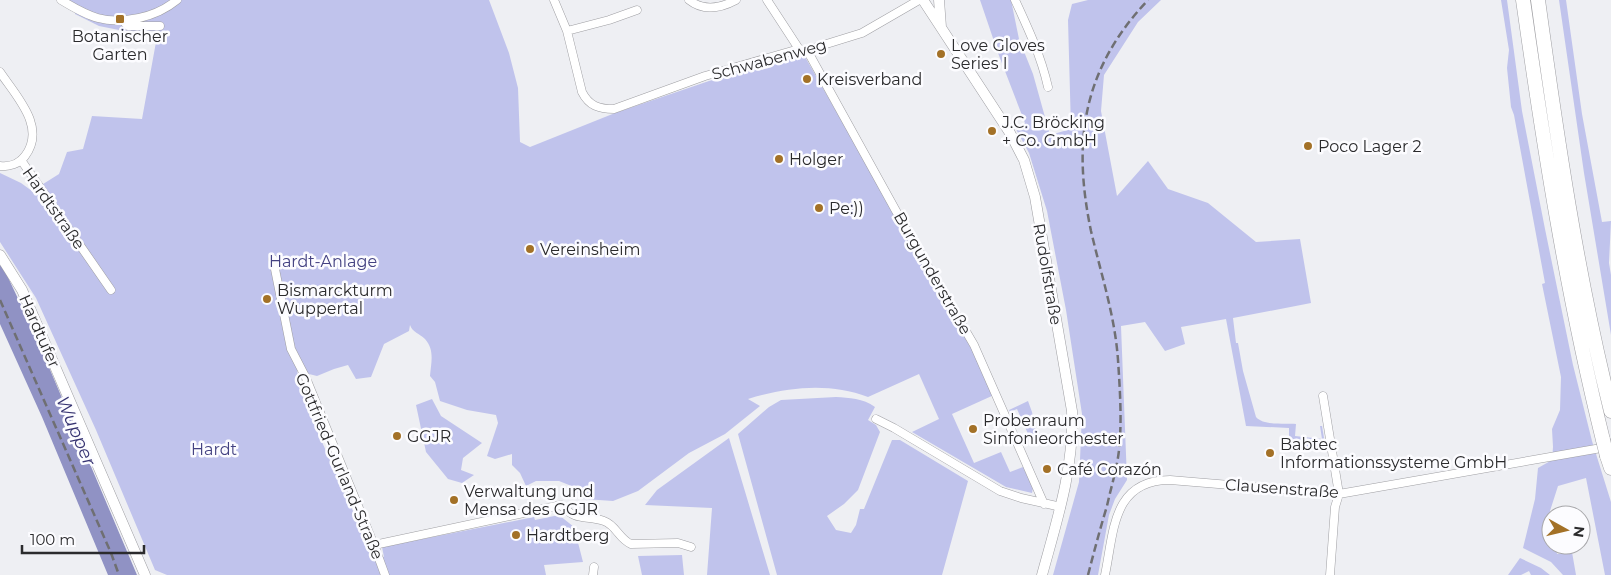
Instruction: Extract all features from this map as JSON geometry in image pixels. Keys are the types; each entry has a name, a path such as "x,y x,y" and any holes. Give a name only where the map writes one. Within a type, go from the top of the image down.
{"highway":[{"path":"1524,0 1542,128 1568,282 1608,453"},
{"path":"1538,0 1572,223 1611,411"}],"street":[{"path":"61,0 79,11 101,19 122,21 147,16 163,10 178,0"},
{"path":"554,0 567,31 609,20 637,10"},
{"path":"690,0 700,6 721,7 736,0"},
{"name":"Burgunderstraße","path":"767,0 803,50 978,352 1044,504"},
{"name":"Schwabenweg","path":"567,31 582,92 586,101 594,106 614,109 705,76 862,33 919,0"},
{"name":"Rudolfstraße","path":"923,0 1010,133 1024,160 1035,197 1072,411 1071,457 1068,478 1042,575"},
{"path":"939,0 942,30"},
{"path":"1015,0 1032,36 1048,87"},
{"path":"122,21 128,26 160,26"},
{"name":"Hardtstraße","path":"0,72 31,119 33,135 29,149 21,160 111,290"},
{"path":"0,166 13,165 21,160"},
{"name":"Hardtufer","path":"0,255 22,290 145,575"},
{"name":"Gottfried-Gurland-Straße","path":"273,258 294,357 306,378 385,575"},
{"path":"1322,396 1338,494 1335,508 1330,575"},
{"path":"876,419 1000,491 1060,507"},
{"name":"Clausenstraße","path":"1105,575 1117,512 1126,497 1149,482 1170,480 1338,494 1608,453"},
{"path":"374,544 508,515 561,506 568,514 577,518 605,521 610,524 624,541 631,544 678,543 691,547"}],"green space":[{"path":"69,0 489,0 509,53 518,88 520,142 530,147 615,113 709,81 804,55 972,349 994,395 952,414 974,463 1001,452 1010,472 1023,467 1033,488 1032,493 1006,487 912,432 939,419 919,374 868,397 838,389 808,388 793,389 748,399 760,406 725,434 689,453 638,491 613,501 584,499 569,485 559,481 536,481 526,486 520,473 512,465 512,454 495,459 487,456 498,423 496,415 467,410 440,401 435,382 430,376 432,357 430,348 425,339 414,331 410,325 409,331 384,344 371,377 356,379 348,365 317,376 297,371 310,415 373,551 384,557 382,547 534,517 535,520 559,515 574,527 583,562 544,565 546,575 167,575 155,570 96,430 36,298 0,242 0,173 21,183 32,191 59,174 67,152 83,149 92,116 142,119 158,31 124,31 99,26 75,14 76,4"},
{"path":"980,0 1011,0 1019,39 1033,74 1050,135 1071,129 1068,20 1072,4 1088,0 1161,0 1138,22 1104,75 1101,111 1117,196 1148,161 1168,189 1208,203 1256,242 1300,239 1311,303 1233,318 1236,343 1238,343 1243,371 1256,417 1269,423 1296,424 1295,436 1322,439 1320,426 1322,426 1326,450 1289,447 1289,428 1246,426 1226,319 1181,327 1185,344 1165,351 1145,322 1121,326 1127,480 1115,499 1109,515 1098,575 1053,575 1079,482 1082,414 1066,310 1047,211 1029,153 1016,129 1025,123"},
{"path":"1501,0 1507,0 1522,111 1573,365 1592,441 1611,502 1611,575 1605,575 1586,478 1558,486 1552,505 1541,505 1541,555 1573,555 1576,575 1563,575 1551,562 1523,548 1535,499 1538,468 1552,460 1552,429 1560,410 1561,377 1542,284 1545,283 1511,107 1507,68 1509,50"},
{"path":"1559,0 1566,0 1582,114 1602,222 1611,221 1609,263 1611,275 1611,335 1584,173"},
{"path":"836,397 861,400 875,407 868,420 876,425 880,432 858,490 844,504 827,516 836,530 851,533 856,525 860,509 864,509 892,440 900,440 968,481 942,575 777,575 738,434 769,407 781,400"},
{"path":"432,399 441,416 482,443 463,458 461,470 474,475 462,483 448,479 426,452 416,405"},
{"path":"1028,401 1037,436 1029,436 1017,409 1010,412 1009,410"},
{"path":"729,438 770,575 707,575 712,508 645,505 657,490"},
{"path":"682,555 684,575 642,575 638,556"},
{"path":"1520,558 1541,568 1550,575 1531,575 1529,571 1521,575 1508,575"}],"shaded area":[{"path":"0,265 5,271 37,339 137,575 108,575 42,417 0,324"}],"railway":[{"path":"1088,575 1117,464 1121,417 1114,327 1085,198 1084,136 1088,107 1096,79 1109,52 1126,26 1148,0"},
{"path":"0,300 119,575"}],"place":[{"name":"Botanischer Garten","path":"120,19"},
{"name":"Love Gloves Series I","path":"941,54"},
{"name":"Kreisverband","path":"807,79"},
{"name":"J.C. Bröcking + Co. GmbH","path":"992,131"},
{"name":"Poco Lager 2","path":"1308,146"},
{"name":"Holger","path":"779,159"},
{"name":"Pe:))","path":"819,208"},
{"name":"Vereinsheim","path":"530,249"},
{"name":"Bismarckturm Wuppertal","path":"267,299"},
{"name":"Probenraum Sinfonieorchester","path":"973,429"},
{"name":"GGJR","path":"397,436"},
{"name":"Babtec Informationssysteme GmbH","path":"1270,453"},
{"name":"Café Corazón","path":"1047,469"},
{"name":"Verwaltung und Mensa des GGJR","path":"454,500"},
{"name":"Hardtberg","path":"516,535"}],"park label":[{"name":"Hardt-Anlage","path":"323,261"},
{"name":"Hardt","path":"214,449"}],"water label":[{"name":"Wupper","path":"76,431"}]}
